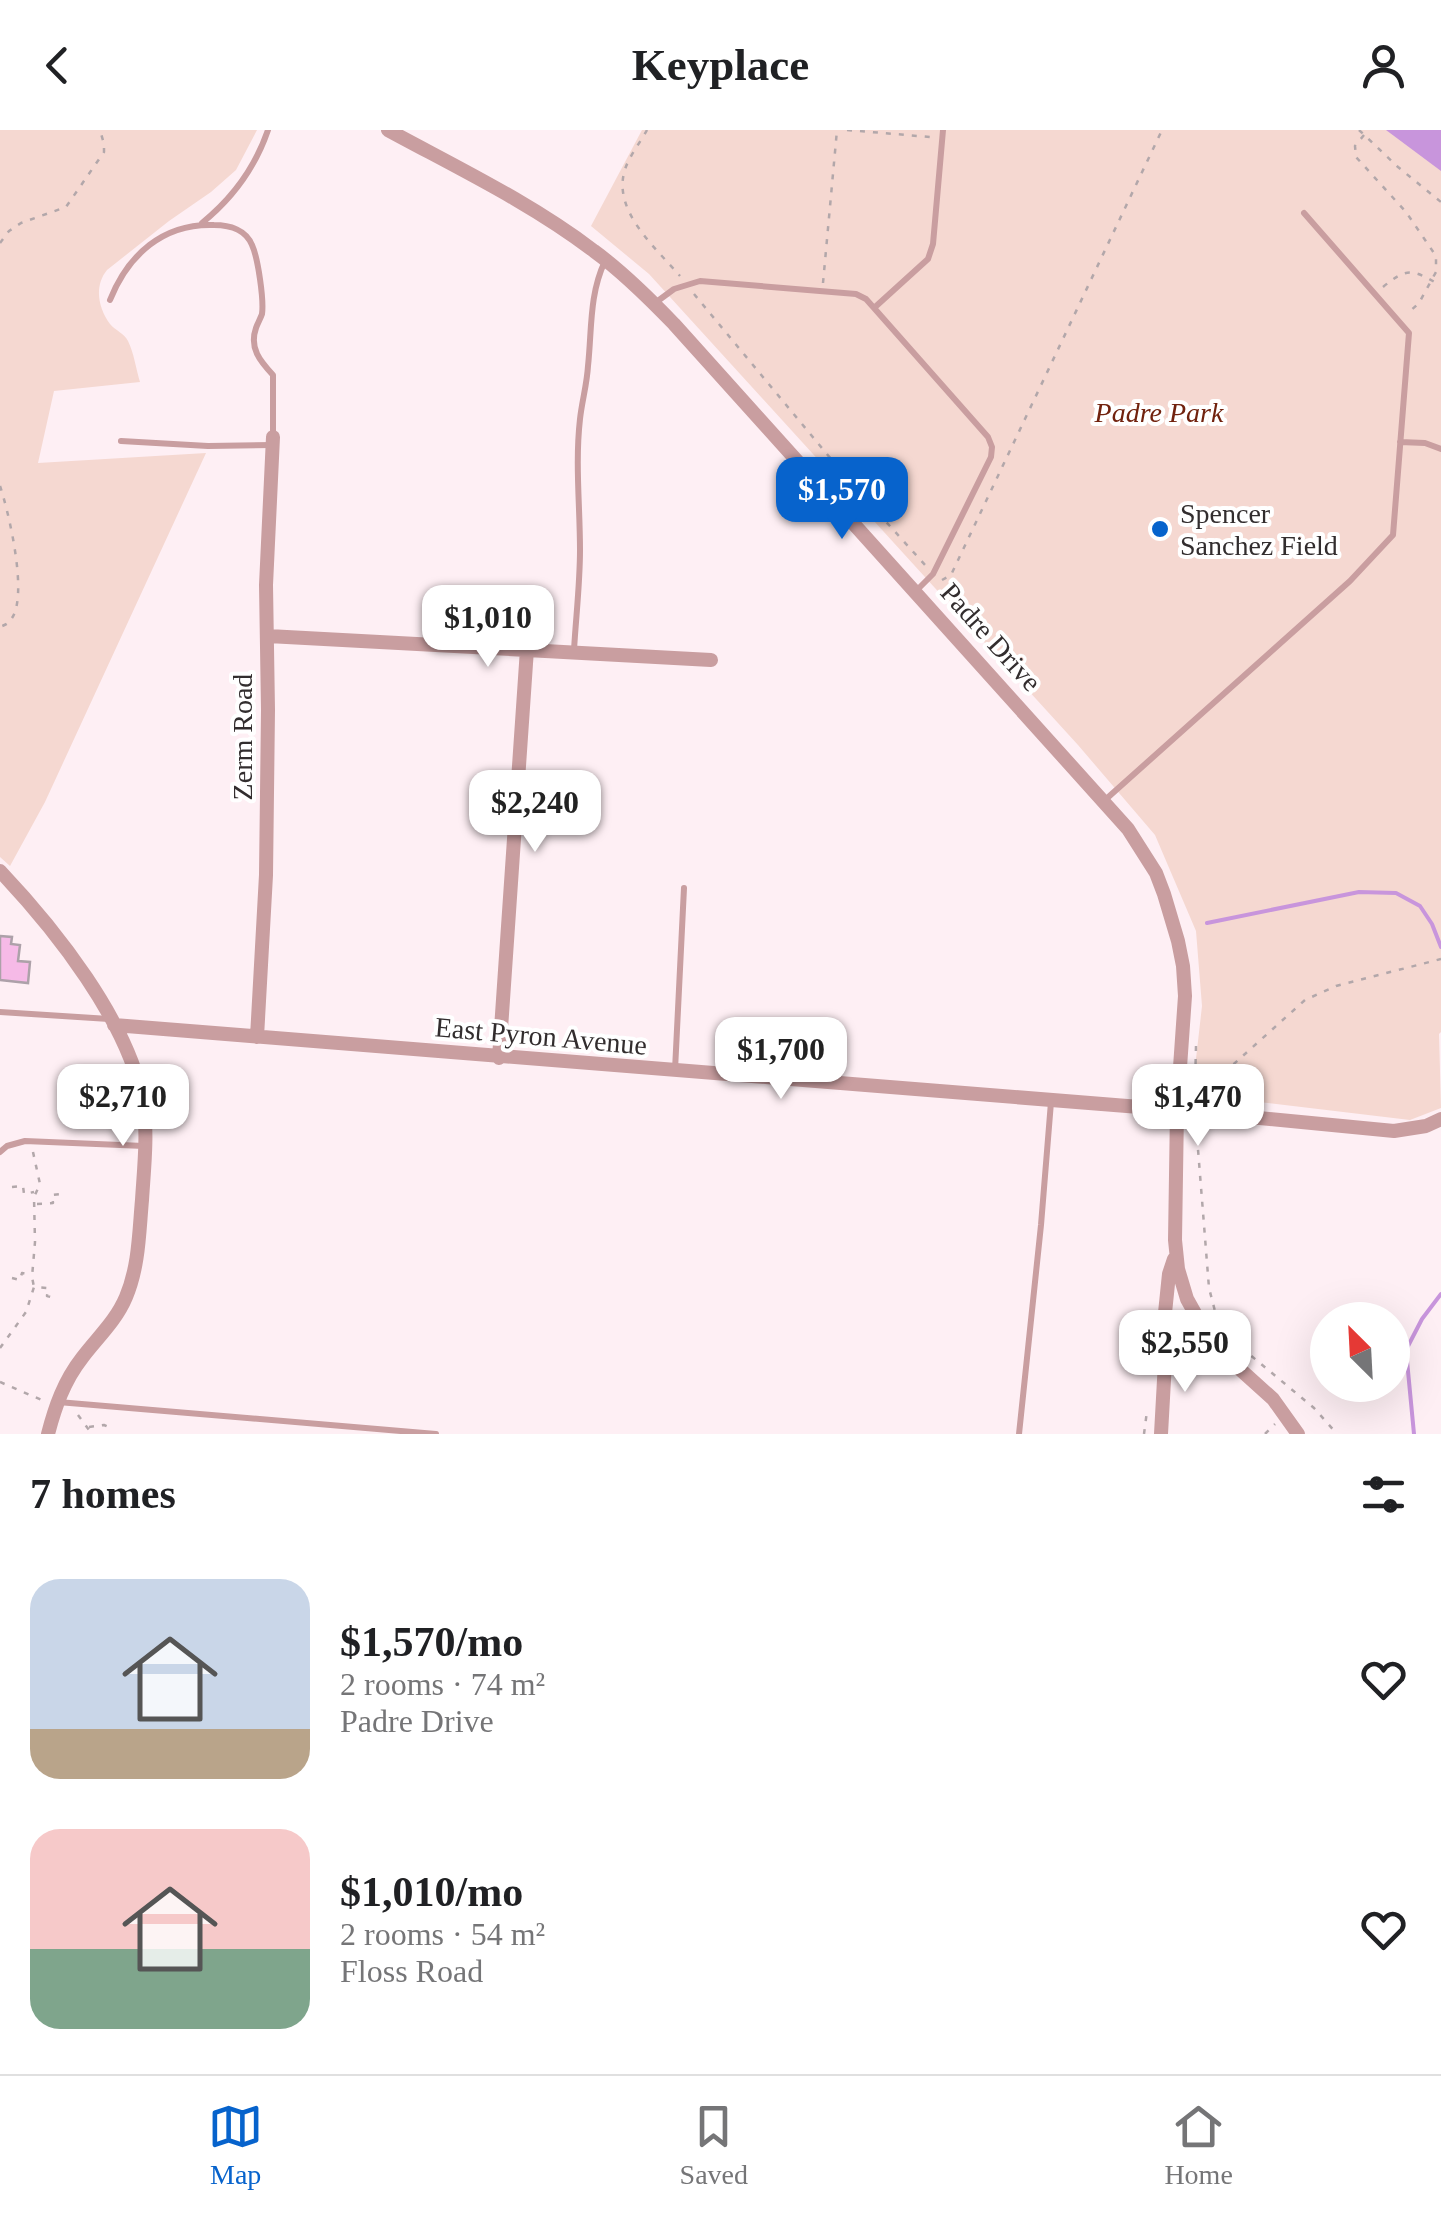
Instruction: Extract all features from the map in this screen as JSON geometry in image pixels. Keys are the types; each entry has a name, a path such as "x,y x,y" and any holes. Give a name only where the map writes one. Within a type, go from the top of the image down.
{"street":[{"name":"Padre Drive","path":"388,130 540,214 605,260 654,304 1128,829 1156,873 1178,941 1186,996 1177,1110 1176,1254 1187,1298 1212,1344 1273,1399 1298,1434"},
{"name":"Zerm Road","path":"258,1037 266,857 266,585 273,441"},
{"path":"268,636 711,660"},
{"path":"499,1058 528,649"},
{"path":"0,872 39,912 89,983 112,1022 142,1099 145,1146 138,1250 129,1288 113,1320 51,1401 48,1434"},
{"name":"East Pyron Avenue","path":"112,1022 499,1058 1177,1110 1394,1131 1440,1120"},
{"name":"Padre Drive","path":"1159,1430 1165,1362 1162,1342 1169,1274 1176,1254"},
{"path":"1165,1362 1174,1347 1201,1326"}],"lane":[{"path":"200,224 246,178 268,130"},
{"path":"874,308 928,259 943,134"},
{"path":"1104,800 1350,580 1394,534 1409,333 1304,213"},
{"path":"110,300 120,276 146,248 168,232 200,224 224,225 244,233 258,265 262,315 254,331 254,349 272,375 273,441 208,446 121,441"},
{"path":"574,652 580,582 580,420 592,301 605,260"},
{"path":"654,304 674,289 700,281 856,294 874,308 992,447 991,457 933,574 916,591"},
{"path":"1400,442 1441,450"},
{"path":"675,1072 684,888"},
{"path":"0,1012 112,1022"},
{"path":"1019,1434 1051,1101"},
{"path":"2,1150 32,1141 145,1146"},
{"path":"51,1401 436,1434"}],"path":[{"path":"0,244 9,231 21,224 66,207 104,152 100,130"},
{"path":"647,130 624,172 625,201 641,232 851,483 939,580 952,575 1162,130"},
{"path":"822,292 837,130"},
{"path":"847,130 943,134"},
{"path":"1359,130 1441,202"},
{"path":"1364,135 1355,146 1356,156 1394,197 1433,250 1438,263 1415,308 1398,320"},
{"path":"1374,294 1402,272 1415,272 1440,284"},
{"path":"0,486 14,544 18,588 15,611 10,621 0,627"},
{"path":"1198,1090 1206,1089 1311,997 1336,986 1441,960"},
{"path":"1196,1045 1198,1090"},
{"path":"1193,1101 1198,1090"},
{"path":"1196,1122 1209,1288 1216,1315 1244,1350 1314,1408 1337,1434"},
{"path":"0,1348 20,1323 34,1287 35,1192 40,1184 32,1141"},
{"path":"12,1187 23,1186 24,1194 35,1192"},
{"path":"36,1204 53,1202 52,1195 62,1194"},
{"path":"12,1278 20,1280 22,1272 32,1275"},
{"path":"34,1287 48,1288 47,1296 56,1298"},
{"path":"0,1382 51,1401"},
{"path":"78,1404 78,1417 92,1434"},
{"path":"1265,1434 1278,1421"},
{"path":"87,1427 104,1425 113,1429"}],"green space":[{"path":"0,130 257,130 236,170 103,276 99,297 103,311 128,341 140,382 54,391 38,463 206,453 45,802 10,866 0,857"},
{"name":"Padre Park","path":"642,130 1441,130 1441,1108 1410,1120 1192,1094 1202,1006 1196,931 1155,835 1078,745 649,274 591,226"}],"shaded area":[{"path":"1386,130 1441,130 1441,171"}],"building":[{"path":"0,936 12,937 11,944 20,945 18,961 30,962 28,983 0,980"}],"waterway":[{"path":"1207,923 1359,892 1396,893 1420,906 1441,947"},
{"path":"1414,1434 1406,1350 1441,1294"}],"place":[{"name":"Spencer Sanchez Field","path":"1160,529"}]}
